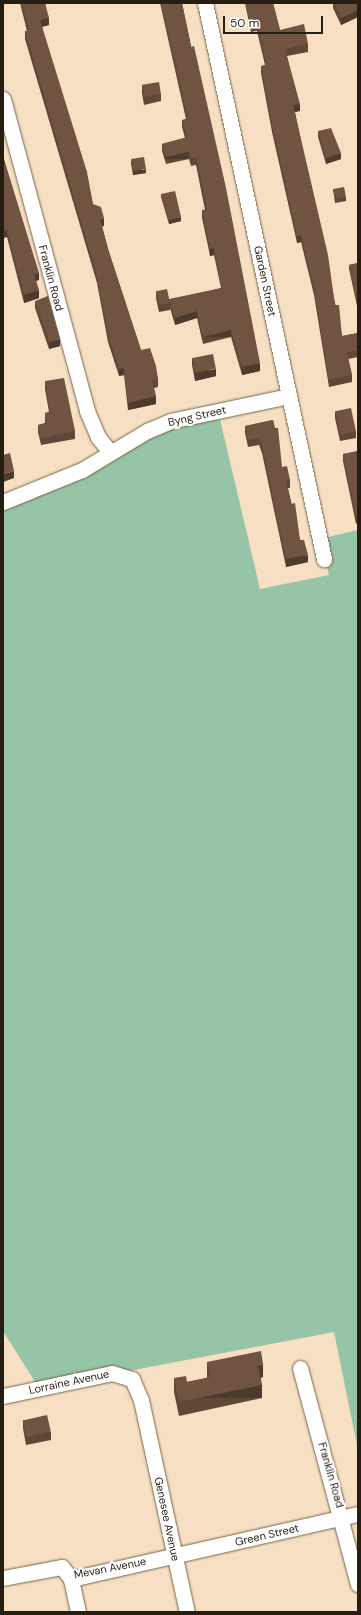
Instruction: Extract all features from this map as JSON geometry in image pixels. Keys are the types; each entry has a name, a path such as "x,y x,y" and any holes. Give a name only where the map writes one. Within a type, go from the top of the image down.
{"street":[{"name":"Garden Street","path":"205,3 324,559"},
{"name":"Franklin Road","path":"3,99 87,411 98,437 110,452"},
{"name":"Byng Street","path":"3,502 82,470 110,452 170,421 289,396"},
{"name":"Franklin Road","path":"300,1368 342,1517 358,1584"},
{"name":"Lorraine Avenue","path":"3,1396 117,1373 132,1379 138,1387 147,1425"},
{"name":"Genesee Avenue","path":"147,1425 187,1612"},
{"name":"Green Street","path":"175,1555 358,1514"},
{"name":"Mevan Avenue","path":"3,1578 55,1566 68,1571 71,1579 175,1555"},
{"path":"71,1579 78,1612"}],"green space":[{"path":"218,411 260,589 329,575 320,539 358,530 358,1450 334,1332 39,1388 3,1331 3,502 147,431"}],"building":[{"path":"22,3 45,3 49,18 40,20 87,172 93,204 101,207 104,218 100,219 108,249 141,350 150,348 156,366 158,379 152,380 156,396 128,403 124,368 119,369 108,334 97,276 25,31 29,30"},
{"path":"161,3 182,3 191,47 194,46 226,188 260,363 242,367 231,330 203,337 197,311 175,318 169,299 222,288 214,248 210,249 202,210 207,209 196,157 191,158 189,152 166,157 162,144 187,137 182,120 188,119"},
{"path":"246,3 273,3 280,30 304,24 308,44 285,49 300,104 293,105 328,255 335,305 339,305 342,336 358,333 358,350 347,352 352,375 329,380 314,288 301,235 297,236 272,124 261,66 267,65 257,24 251,25"},
{"path":"334,3 358,3 358,10 341,18"},
{"path":"159,82 161,94 144,97 142,85"},
{"path":"331,128 341,153 326,158 318,131"},
{"path":"3,156 39,273 34,274 39,290 24,295 7,230 3,231"},
{"path":"144,157 146,169 133,171 131,159"},
{"path":"344,187 346,197 335,199 333,189"},
{"path":"175,191 181,217 169,220 161,194"},
{"path":"358,263 358,302 357,302 349,265"},
{"path":"167,289 170,303 159,305 156,291"},
{"path":"48,296 60,339 49,342 35,301"},
{"path":"213,354 216,369 195,373 192,358"},
{"path":"64,378 75,431 41,438 38,425 47,423 45,413 50,412 45,381"},
{"path":"351,408 356,431 340,435 335,411"},
{"path":"273,420 275,428 278,428 282,467 287,466 290,480 286,481 291,504 295,503 300,540 304,540 308,555 286,559 262,445 259,438 248,440 245,426"},
{"path":"358,451 358,516 356,516 343,454"},
{"path":"10,453 14,471 3,474 3,455"},
{"path":"261,1351 263,1364 258,1365 262,1385 179,1402 174,1378 186,1376 187,1382 210,1377 207,1362"},
{"path":"47,1415 51,1432 26,1437 23,1421"}]}
